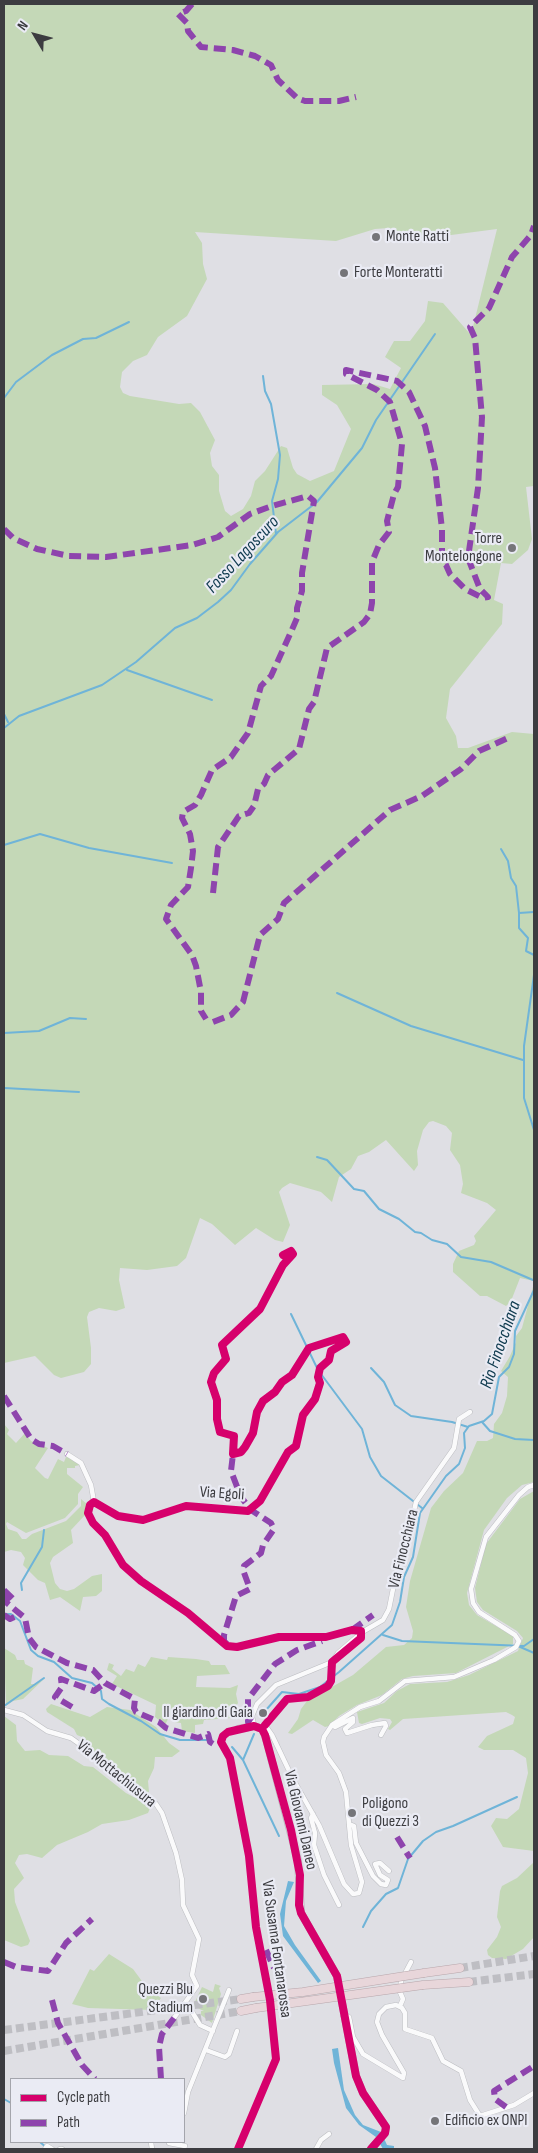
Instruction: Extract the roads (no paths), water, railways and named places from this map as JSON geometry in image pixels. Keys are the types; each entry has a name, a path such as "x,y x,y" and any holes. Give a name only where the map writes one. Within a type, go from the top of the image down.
{"highway":[{"path":"241,1999 303,1992 460,1968"},
{"path":"241,2011 423,1985 469,1982"}],"street":[{"name":"Via Egoli","path":"94,1502 118,1516 143,1520 186,1506 241,1512 250,1510 260,1501 288,1452 296,1446 303,1415 315,1399 320,1383 318,1377 320,1368 329,1360 331,1351 342,1345 346,1340 342,1337 309,1348 292,1375 282,1382 264,1401 257,1412 253,1433 245,1447 241,1452 233,1454 234,1436 220,1432 217,1419 217,1400 211,1382 214,1373 226,1359 222,1345 260,1309 283,1265 293,1254 291,1251 283,1255"},
{"name":"Via Finocchiara","path":"254,1726 252,1716 257,1704 276,1685 332,1663 338,1652 362,1632 383,1620 389,1609 398,1564 406,1546 416,1502 454,1448 459,1419 470,1412"},
{"path":"66,1454 81,1463 91,1485 94,1502 90,1505 88,1512 93,1523 105,1535 123,1565 141,1581 188,1613 222,1644 237,1648 279,1637 326,1637 352,1630 360,1631 362,1636 332,1663 331,1681 325,1689 308,1697 287,1698 264,1727"},
{"path":"264,1727 312,1814 344,1884 353,1894 361,1892 362,1882 351,1845 346,1792 339,1773 324,1749 324,1737 332,1725 360,1707 379,1701 405,1681 454,1677 494,1660 516,1647 519,1642 515,1635 479,1612 473,1603 471,1589 486,1537 519,1495 528,1487 534,1486"},
{"name":"Via Mottachiusura","path":"4,1710 23,1715 47,1731 72,1738 156,1804 162,1813 176,1853 182,1880 183,1905 199,1939 192,1975 197,1986 174,2018"},
{"path":"332,1725 336,1727 353,1718 354,1720 345,1729 347,1733 385,1723 386,1726 381,1735"},
{"path":"238,1729 254,1726 264,1727"},
{"name":"Via Giovanni Daneo","path":"264,1727 298,1861 300,1875 299,1906 304,1922 337,1976 356,2076 363,2093 386,2127 385,2133 372,2148"},
{"name":"Via Susanna Fontanarossa","path":"238,1729 224,1734 221,1743 230,1758 249,1856 255,1920 270,2000 276,2059 238,2149"},
{"path":"312,1814 311,1818 316,1833 314,1844 324,1875 339,1905"},
{"path":"349,1824 354,1826 356,1842 376,1880 384,1885 389,1882 375,1868 376,1863 380,1862 389,1871"},
{"path":"400,2006 403,1999 400,1992 401,1981 411,1962"},
{"path":"185,2108 188,2092 229,1990"},
{"path":"186,2002 200,2025 213,2031"},
{"path":"343,2015 349,2016 354,2037 363,2054 403,2078 404,2073 382,2035 377,2022 379,2014 386,2007 400,2006"},
{"path":"400,2006 405,2013 404,2030 432,2038 442,2061 463,2074 470,2100 478,2115 484,2117 521,2102 534,2093"},
{"path":"206,2050 225,2057 229,2054 238,2030"},
{"path":"316,2149 321,2140 329,2134"},
{"path":"173,2143 185,2146"}],"water":[{"path":"288,1881 294,1882 286,1901 284,1926 321,1981 318,1983 283,1936 280,1914"},
{"path":"338,2048 344,2090 355,2115 363,2125 381,2132 387,2145 394,2146 394,2149 383,2149 376,2137 359,2125 346,2108 332,2049"}],"waterway":[{"path":"4,398 16,382 52,355 83,339 96,338 129,322"},
{"name":"Fosso Lagoscuro","path":"4,728 19,716 102,685 136,662 175,628 197,618 218,602 231,590 250,564 278,532 317,502 362,448 376,420 435,334"},
{"path":"263,376 265,391 271,404 280,455 278,479 272,501 276,534"},
{"path":"127,670 212,700"},
{"path":"4,714 8,722"},
{"path":"4,845 40,834 89,848 172,863"},
{"path":"501,849 508,861 511,878 516,886 519,928 528,938 526,951 534,955 534,975 524,1046 524,1098 534,1130"},
{"path":"519,913 534,912"},
{"path":"337,993 411,1026 523,1060"},
{"path":"4,1033 39,1031 70,1018 86,1019"},
{"path":"4,1088 79,1092"},
{"path":"317,1157 327,1160 354,1189 364,1191 379,1209 399,1219 415,1232 421,1233 432,1240 447,1244 461,1257 491,1262 533,1280"},
{"name":"Rio Finocchiara","path":"266,1710 282,1692 299,1694 320,1687 392,1625 400,1602 404,1577 413,1557 420,1513 446,1476 459,1464 465,1448 464,1433 469,1426 484,1421 492,1414 499,1377 509,1367 514,1354 515,1331 534,1290 534,1271"},
{"path":"291,1314 318,1370"},
{"path":"371,1368 384,1382 395,1405 411,1416 452,1422 468,1427"},
{"path":"321,1374 362,1429 370,1457 381,1476 422,1508"},
{"path":"482,1422 490,1431 515,1439 534,1440"},
{"path":"22,1590 21,1583 42,1547 44,1530"},
{"path":"4,1614 11,1614 20,1621 31,1650 38,1656 54,1662 72,1678 92,1683 101,1691 102,1699 109,1704 141,1721 160,1734 180,1740 208,1740"},
{"path":"383,1635 402,1641 524,1646 534,1639"},
{"path":"518,1646 534,1653"},
{"path":"4,1706 44,1678"},
{"name":"Rio Finocchiara","path":"243,1760 254,1734"},
{"path":"232,1747 243,1760 279,1836"},
{"path":"363,1927 371,1911 386,1894 398,1888 408,1859 423,1841 436,1832 517,1797"},
{"path":"4,2099 10,2102"},
{"path":"41,2143 48,2149"}],"tunnel":[{"path":"460,1968 534,1956"},
{"path":"469,1982 534,1974"},
{"path":"4,2030 241,1999"},
{"path":"4,2051 241,2011"}],"place":[{"name":"Monte Ratti","path":"376,237"},
{"name":"Forte Monteratti","path":"344,273"},
{"name":"Torre Montelongone","path":"512,548"},
{"name":"Il giardino di Gaia","path":"263,1713"},
{"name":"Poligono di Quezzi 3","path":"352,1813"},
{"name":"Quezzi Blu Stadium","path":"203,1999"},
{"name":"Edificio ex ONPI","path":"435,2121"}]}
